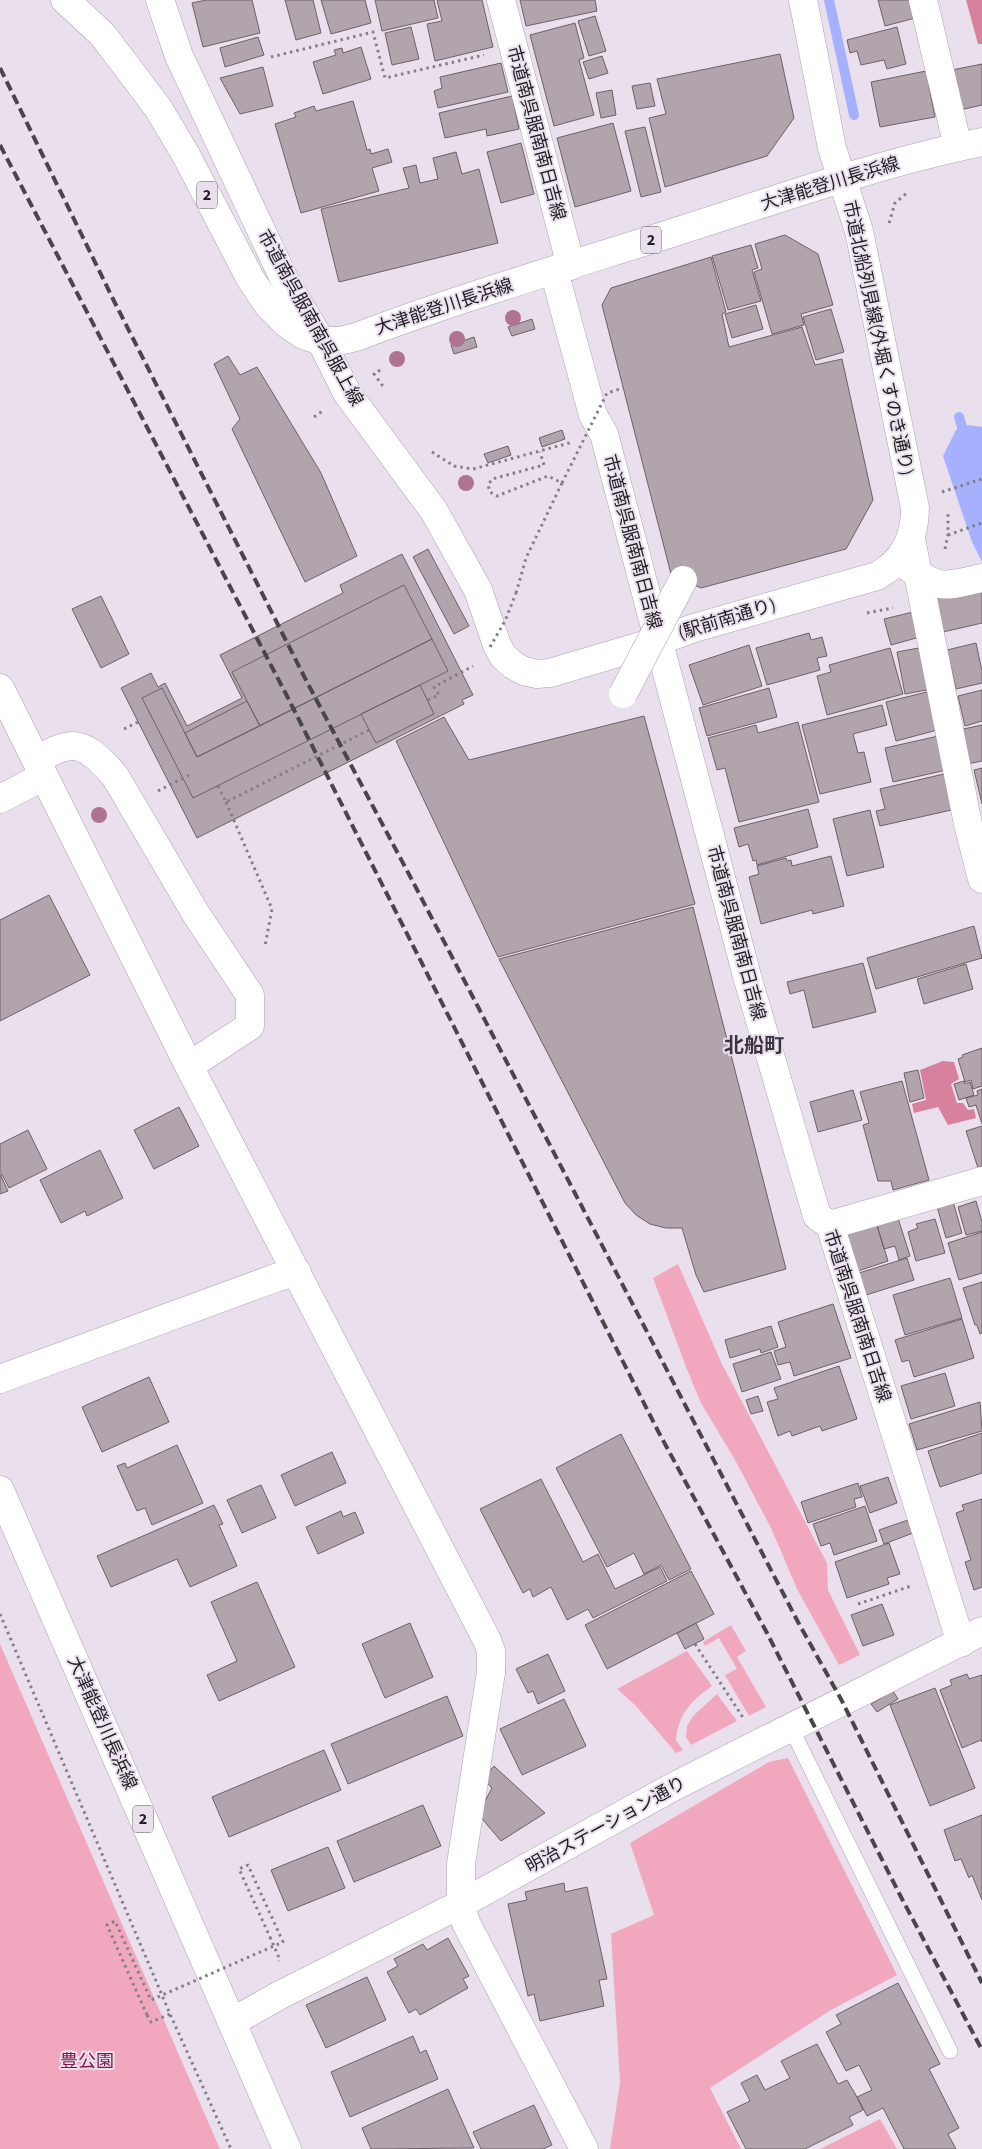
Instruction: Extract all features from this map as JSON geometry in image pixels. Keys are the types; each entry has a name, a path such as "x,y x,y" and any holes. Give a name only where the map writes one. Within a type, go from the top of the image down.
{"street":[{"name":"2","path":"65,0 102,34 158,108 186,155 250,278 268,305 287,324 321,342"},
{"name":"市道南呉服南南呉服上線","path":"160,0 180,56 286,283 321,342 347,393 434,510 478,590 497,645 503,656 513,665 524,670 537,674 550,673"},
{"name":"市道南呉服南南日吉線","path":"502,0 563,268 594,415 604,434 747,976 817,1216 830,1225 940,1576 971,1637"},
{"name":"市道北船列見線(外堀くすのき通り)","path":"803,0 832,148 859,231 914,501 915,524 909,558 982,879"},
{"path":"923,0 970,145"},
{"name":"大津能登川長浜線","path":"321,342 340,341 356,337 563,268 842,179 970,145"},
{"path":"909,558 928,582 943,585 982,578"},
{"name":"(駅前南通り)","path":"550,673 658,641 694,628 877,576 909,558"},
{"path":"623,694 683,580"},
{"path":"0,688 189,1066 487,1640 490,1651 490,1672 461,1864 461,1904 466,1923 584,2149"},
{"path":"0,799 66,746 75,746 88,751 100,759 115,776 196,914 250,995 250,1026 189,1066"},
{"path":"830,1225 982,1181"},
{"path":"0,1379 278,1277 297,1272"},
{"name":"大津能登川長浜線","path":"0,1490 287,2149"},
{"name":"明治ステーション通り","path":"232,2022 280,1995 461,1904 672,1788 971,1637"}],"lane":[{"path":"791,1728 950,2051"}],"path":[{"path":"272,57 373,32 385,78 514,48"},
{"path":"490,647 508,614 526,558 607,393 623,388"},
{"path":"612,390 614,400"},
{"path":"432,452 454,466 473,469 604,434"},
{"path":"540,452 544,464 496,478 489,482 488,489 493,495 501,494 548,476 562,483"},
{"path":"942,492 982,479"},
{"path":"948,535 982,523"},
{"path":"428,700 439,695 434,686 462,673"},
{"path":"124,729 138,722"},
{"path":"226,802 369,730"},
{"path":"154,793 189,775"},
{"path":"218,786 272,909 265,946"},
{"path":"858,1604 940,1576"},
{"path":"0,1614 170,2014 231,2149"},
{"path":"695,1644 745,1720"},
{"path":"170,2014 150,2022 107,1924 115,1921 150,2000 283,1942 248,1865 240,1869 270,1937 280,1960 274,1963"}],"green space":[{"path":"678,1264 722,1364 827,1563 828,1590 860,1655 839,1665 797,1589 771,1528 735,1460 701,1403 686,1367 653,1278"},
{"path":"731,1625 746,1651 737,1657 766,1707 749,1716 725,1675 737,1669 719,1638 705,1646 703,1642"},
{"name":"豊公園","path":"0,1644 220,2149 0,2149"},
{"path":"687,1651 712,1686 692,1702 683,1715 676,1740 683,1750 676,1753 636,1706 617,1689"},
{"path":"717,1694 737,1721 691,1745 686,1737 687,1726 693,1716"},
{"path":"788,1758 897,1975 831,2010 710,2088 741,2149 610,2149 620,2082 611,1934 654,1915 630,1843 769,1762"},
{"path":"880,2119 897,2149 820,2149"}],"shaded area":[{"path":"966,0 982,0 982,44 978,44"},
{"path":"943,1061 954,1062 959,1079 951,1084 957,1103 963,1103 968,1110 974,1109 976,1118 948,1125 938,1107 914,1113 912,1104 926,1100 920,1070"}],"water":[{"path":"969,425 982,427 982,562 972,542 943,456 956,430"}],"building":[{"path":"206,0 252,0 260,33 203,47 192,3"},
{"path":"285,0 313,0 321,33 296,40"},
{"path":"321,0 365,0 371,23 331,34"},
{"path":"375,0 434,0 438,18 382,31"},
{"path":"437,0 482,0 493,47 435,61 427,24 442,21"},
{"path":"520,0 595,0 597,11 526,26"},
{"path":"878,0 915,0 919,17 885,26"},
{"path":"595,16 606,51 589,56 578,21"},
{"path":"575,23 584,58 579,60 594,115 554,126 530,35"},
{"path":"411,27 419,59 392,65 385,33"},
{"path":"897,27 906,64 887,69 884,60 861,65 857,51 850,53 847,40"},
{"path":"258,37 264,55 225,67 220,48"},
{"path":"361,47 371,79 323,94 313,62 336,55 334,50 342,48 343,53"},
{"path":"780,54 794,118 767,156 665,187 649,118 666,114 657,79"},
{"path":"602,56 608,73 589,79 583,62"},
{"path":"501,63 508,92 438,108 434,91 442,88 440,77"},
{"path":"982,64 982,105 960,110 952,70"},
{"path":"263,67 273,106 240,114 220,78"},
{"path":"926,71 935,117 880,127 871,82"},
{"path":"650,83 655,106 637,109 632,86"},
{"path":"612,90 616,115 601,118 596,93"},
{"path":"512,96 519,129 487,136 486,129 445,138 439,113"},
{"path":"353,101 367,150 370,149 371,154 388,149 392,162 372,168 379,191 301,213 275,124 296,117 294,113 314,106 316,111"},
{"path":"613,123 631,191 575,207 557,138"},
{"path":"645,127 661,192 641,197 625,131"},
{"path":"521,143 534,194 501,203 487,152"},
{"path":"456,152 462,174 479,169 498,243 339,282 321,209 409,188 403,168 416,165 420,183 438,179 433,158"},
{"path":"785,235 818,254 833,305 801,314 804,325 772,334 754,272 762,269 755,244"},
{"path":"751,245 758,268 752,270 761,301 728,310 712,256"},
{"path":"711,257 726,312 722,314 729,347 802,327 815,365 842,359 873,500 846,549 701,588 671,574 602,305 611,288"},
{"path":"756,305 763,329 732,338 725,314"},
{"path":"831,309 844,352 816,360 803,317"},
{"path":"532,319 535,329 512,336 508,327"},
{"path":"474,337 477,347 454,354 451,345"},
{"path":"228,356 240,375 257,367 321,473 357,556 305,582 232,429 240,419 214,364"},
{"path":"562,430 565,439 542,447 539,438"},
{"path":"508,446 511,455 488,463 484,454"},
{"path":"428,549 469,626 454,634 413,557"},
{"path":"402,554 473,695 462,700 464,704 197,838 121,688 151,673 158,687 165,683 187,726 242,698 220,655 343,593 340,585"},
{"path":"404,585 432,639 260,726 232,672"},
{"path":"982,588 982,623 943,632 935,598"},
{"path":"101,596 129,654 101,668 72,609"},
{"path":"913,612 920,637 891,645 884,619"},
{"path":"809,633 811,640 822,637 827,656 817,658 820,670 767,685 756,648"},
{"path":"432,639 448,671 193,798 142,698 162,688 197,757"},
{"path":"976,643 982,671 982,683 956,689 947,650"},
{"path":"749,645 762,686 703,705 689,665"},
{"path":"924,647 932,689 905,694 897,652"},
{"path":"890,648 903,694 827,715 817,676 831,672 829,665"},
{"path":"420,685 434,714 376,743 361,714"},
{"path":"769,688 777,717 707,736 699,708"},
{"path":"982,690 982,721 965,726 958,696"},
{"path":"931,691 941,729 896,741 886,702"},
{"path":"247,701 260,726 197,757 185,733"},
{"path":"882,705 887,725 853,734 858,753 864,752 871,782 820,794 802,725"},
{"path":"644,716 695,904 498,957 396,741 444,717 469,760"},
{"path":"798,722 819,802 739,822 725,768 717,770 708,738 756,725 758,733"},
{"path":"982,725 982,761 967,764 959,730"},
{"path":"943,735 951,769 893,782 885,748"},
{"path":"982,768 982,804 974,770"},
{"path":"948,773 956,809 880,826 876,811 885,809 880,789"},
{"path":"808,809 818,847 757,865 756,860 753,861 748,844 739,847 734,828"},
{"path":"870,810 884,867 847,876 833,819"},
{"path":"831,856 844,906 813,914 812,910 761,924 749,877 759,874 757,866 786,858 787,861 791,860 792,866"},
{"path":"49,895 90,975 0,1021 0,920"},
{"path":"693,907 786,1269 704,1292 696,1275 682,1228 666,1228 650,1224 636,1215 625,1203 499,959"},
{"path":"974,926 982,958 876,989 867,958"},
{"path":"863,963 876,1012 813,1028 804,990 790,994 787,982"},
{"path":"966,964 973,989 924,1004 917,979"},
{"path":"982,1048 982,1086 973,1089 971,1080 965,1082 958,1059 963,1057 962,1055"},
{"path":"918,1070 924,1098 910,1102 904,1073"},
{"path":"902,1081 929,1180 893,1190 891,1181 878,1181 863,1125 869,1123 860,1092"},
{"path":"964,1081 965,1084 970,1082 974,1095 959,1100 954,1084"},
{"path":"982,1089 982,1124 976,1105 969,1107 966,1098 978,1095 977,1091"},
{"path":"853,1090 862,1120 818,1132 810,1102"},
{"path":"179,1107 199,1146 154,1169 134,1130"},
{"path":"982,1126 982,1166 978,1168 966,1131"},
{"path":"28,1130 47,1169 9,1188 0,1171 0,1144"},
{"path":"100,1150 123,1198 87,1216 85,1211 61,1223 40,1180"},
{"path":"0,1174 8,1191 0,1194"},
{"path":"952,1198 962,1233 946,1238 936,1203"},
{"path":"976,1201 982,1222 982,1231 966,1235 958,1207"},
{"path":"897,1215 910,1256 899,1260 895,1246 884,1249 876,1222"},
{"path":"875,1219 888,1261 858,1271 845,1228"},
{"path":"935,1219 945,1253 916,1261 908,1232 918,1228 916,1224"},
{"path":"982,1232 982,1273 959,1280 948,1243"},
{"path":"907,1258 914,1280 866,1295 859,1273"},
{"path":"950,1278 962,1318 905,1335 893,1295"},
{"path":"982,1282 982,1333 980,1334 977,1325 975,1325 963,1288"},
{"path":"833,1304 851,1358 794,1376 790,1362 778,1365 774,1351 786,1347 778,1322"},
{"path":"962,1319 974,1358 914,1377 909,1360 902,1362 895,1340"},
{"path":"771,1326 778,1347 761,1353 760,1349 730,1358 725,1340"},
{"path":"771,1352 781,1379 742,1392 733,1364"},
{"path":"839,1366 857,1419 822,1431 820,1426 792,1436 790,1431 778,1436 767,1402 778,1399 774,1388"},
{"path":"945,1373 955,1406 911,1419 901,1386"},
{"path":"149,1377 169,1422 102,1452 82,1407"},
{"path":"758,1396 763,1411 751,1414 746,1400"},
{"path":"980,1402 982,1431 917,1450 909,1424"},
{"path":"982,1433 982,1473 940,1487 928,1451"},
{"path":"621,1434 691,1569 669,1580 661,1565 644,1574 634,1553 607,1567 556,1468"},
{"path":"177,1445 203,1503 152,1525 145,1508 137,1511 117,1466 125,1463 127,1468"},
{"path":"332,1452 346,1483 295,1506 281,1475"},
{"path":"888,1477 897,1503 870,1513 860,1486"},
{"path":"541,1479 583,1562 598,1554 615,1589 660,1567 667,1581 593,1618 588,1609 567,1620 551,1587 533,1597 530,1589 523,1593 480,1509"},
{"path":"858,1483 862,1497 854,1499 856,1507 808,1523 801,1502"},
{"path":"261,1485 276,1518 242,1533 227,1500"},
{"path":"982,1499 982,1587 974,1590 965,1562 971,1560 956,1513 964,1510 962,1505"},
{"path":"214,1505 223,1524 219,1525 237,1566 190,1587 177,1559 111,1587 97,1556"},
{"path":"865,1506 877,1541 834,1555 830,1543 821,1546 813,1524"},
{"path":"341,1511 343,1517 355,1512 364,1533 318,1554 306,1527"},
{"path":"908,1520 913,1533 884,1544 879,1530"},
{"path":"889,1543 900,1574 887,1578 889,1584 847,1598 835,1562"},
{"path":"691,1571 714,1614 607,1669 585,1625"},
{"path":"257,1582 295,1667 219,1701 207,1675 237,1661 211,1602"},
{"path":"882,1604 894,1635 863,1646 851,1615"},
{"path":"410,1623 433,1677 385,1698 362,1644"},
{"path":"696,1623 704,1639 685,1649 677,1633"},
{"path":"548,1654 565,1691 538,1704 533,1691 528,1693 516,1669"},
{"path":"967,1674 969,1679 982,1675 982,1742 981,1740 962,1748 940,1690 952,1685 950,1680"},
{"path":"935,1688 975,1788 930,1806 890,1705"},
{"path":"893,1691 898,1699 877,1712 871,1704"},
{"path":"447,1696 463,1736 348,1784 331,1744"},
{"path":"564,1699 586,1746 522,1775 500,1729"},
{"path":"324,1750 341,1790 229,1837 212,1797"},
{"path":"494,1766 545,1813 501,1841 478,1814 492,1788 483,1779"},
{"path":"423,1805 441,1846 354,1882 337,1841"},
{"path":"982,1815 982,1900 972,1875 969,1878 961,1859 955,1861 944,1830"},
{"path":"328,1847 345,1888 288,1911 271,1870"},
{"path":"564,1883 565,1892 587,1887 607,1979 599,1980 604,2006 540,2021 534,1994 528,1996 508,1904 527,1900 525,1892"},
{"path":"448,1938 469,1976 463,1979 468,1988 420,2015 416,2009 409,2013 387,1972 398,1966 394,1959 423,1944 427,1950"},
{"path":"367,1977 386,2020 326,2048 306,2005"},
{"path":"898,1983 940,2064 929,2069 959,2128 948,2134 956,2149 904,2149 883,2108 867,2116 857,2097 872,2090 859,2065 846,2071 826,2032 841,2024 836,2015"},
{"path":"413,2036 420,2053 426,2050 438,2079 350,2117 331,2072"},
{"path":"817,2044 838,2084 847,2080 863,2110 849,2117 853,2125 805,2149 746,2149 727,2112 750,2101 741,2083 757,2075 765,2090 790,2078 781,2061"},
{"path":"448,2089 474,2148 371,2149 362,2128"},
{"path":"534,2105 552,2145 543,2149 481,2149 473,2132"}],"waterway":[{"path":"829,0 854,115"},
{"path":"959,417 966,440"}],"railway":[{"path":"0,68 115,303 308,684 798,1622 842,1701 982,1983"},
{"path":"0,145 287,696 658,1431 767,1633 901,1897 982,2050"}],"district":[{"name":"北船町","path":"754,1046"}]}
